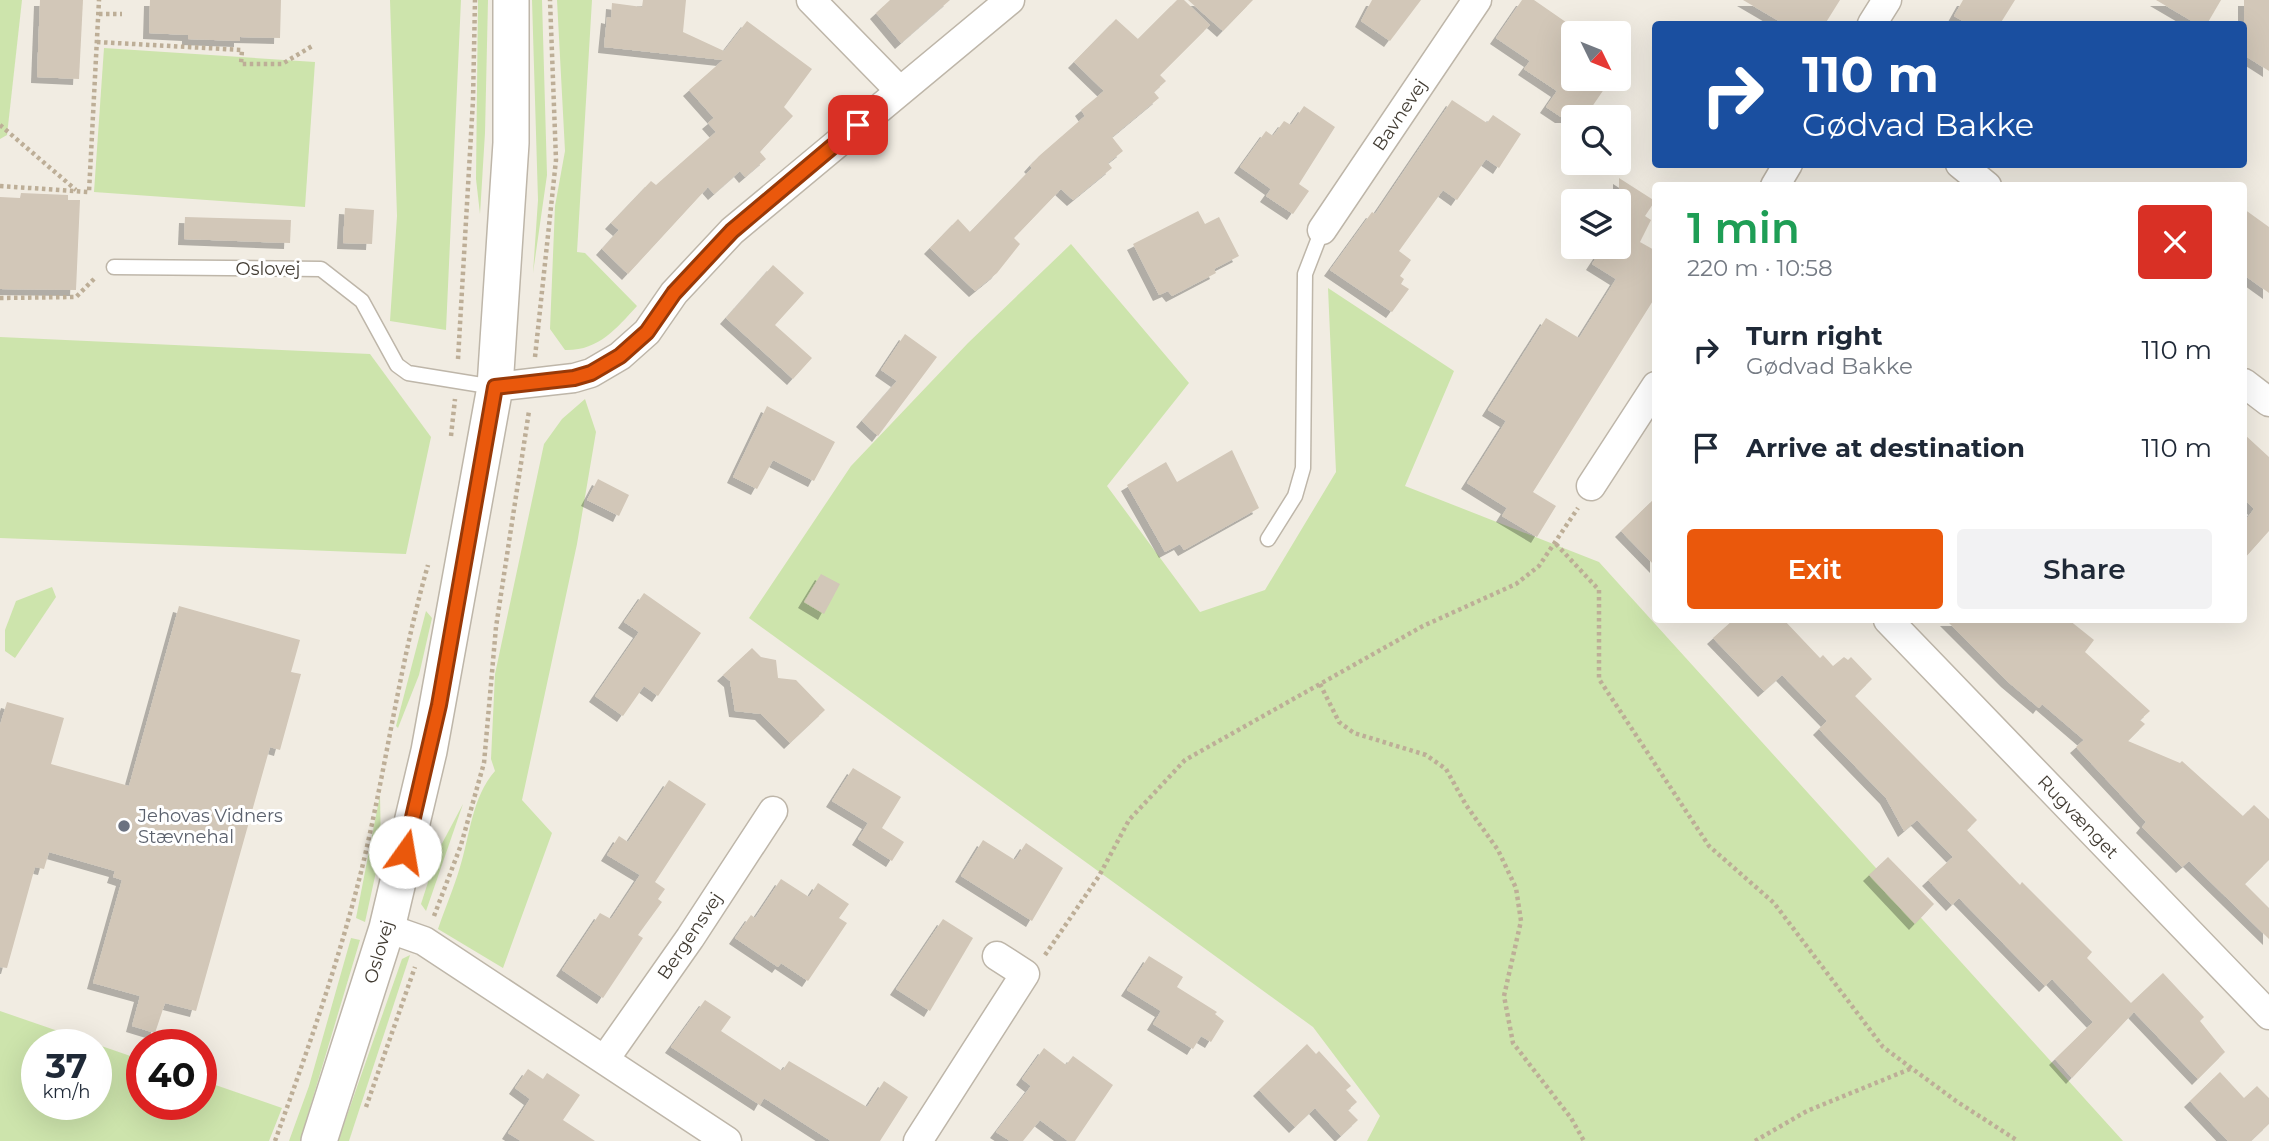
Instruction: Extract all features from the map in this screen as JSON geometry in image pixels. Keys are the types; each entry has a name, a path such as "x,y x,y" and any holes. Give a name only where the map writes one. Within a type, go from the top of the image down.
{"street":[{"name":"Oslovej","path":"318,1141 387,928 439,705 495,387 511,143 511,0"},
{"path":"811,0 899,90"},
{"path":"495,387 574,378 591,373 620,356 647,332 674,293 732,231 1010,0"},
{"name":"Bavnevej","path":"1322,230 1478,0"},
{"path":"1874,21 1887,0"},
{"path":"1965,168 1982,182"},
{"path":"2247,385 2269,402"},
{"path":"1591,486 1652,392"},
{"name":"Rugvænget","path":"1891,623 2269,1015"},
{"name":"Bergensvej","path":"605,1059 690,938 773,811"},
{"path":"387,928 425,941 727,1141"},
{"path":"918,1141 1025,974 997,956"}],"lane":[{"path":"1268,539 1295,496 1303,468 1305,274 1322,230"},
{"name":"Oslovej","path":"114,267 321,269 362,301 397,365 408,373 495,387"}],"path":[{"path":"0,186 89,192 99,0"},
{"path":"450,445 457,382 473,100 475,0"},
{"path":"99,14 122,15"},
{"path":"97,42 242,50 241,64 282,64 314,45"},
{"path":"0,125 77,191"},
{"path":"0,298 76,297 100,272 114,267"},
{"path":"1025,974 1041,961 1099,876 1129,820 1162,781 1185,760 1423,626 1516,584 1538,566 1556,544 1591,486"},
{"path":"1556,544 1599,590 1598,679 1709,846 1774,903 1883,1047 2018,1141"},
{"path":"275,1141 331,985 361,870 406,642 429,558"},
{"path":"1320,684 1339,722 1354,733 1426,755 1447,769 1466,805 1498,850 1516,888 1521,920 1504,996 1513,1043 1571,1118 1584,1141"},
{"path":"1755,1141 1807,1111 1911,1068"}],"green space":[{"path":"0,0 22,0 7,135 0,139"},
{"path":"390,0 461,0 446,330 390,321 397,216"},
{"path":"478,0 488,0 480,214 476,179"},
{"path":"532,0 542,0 547,175 533,273 538,200"},
{"path":"557,0 592,0 577,252 585,253 637,306 597,343 565,350 550,329 555,206 565,151"},
{"path":"104,48 315,62 305,207 94,192"},
{"path":"1071,244 1189,383 1107,486 1200,612 1265,590 1336,472 1328,288 1454,371 1405,486 1599,562 2123,1141 1367,1141 1380,1116 1313,1027 749,618 851,466 968,343"},
{"path":"0,337 370,354 431,437 406,554 0,538"},
{"path":"585,399 596,432 577,544 522,800 552,833 503,968 438,929 458,875 476,804 495,771 491,759 495,674 544,444 562,419"},
{"path":"52,587 56,597 15,658 5,651 5,630 16,601"},
{"path":"426,611 432,618 419,675 398,728 396,726"},
{"path":"380,795 381,849 365,922 356,918"},
{"path":"463,804 426,911 421,904 438,851"},
{"path":"351,938 360,940 300,1141 289,1141 309,1086"},
{"path":"410,955 349,1141 338,1141 402,959"},
{"path":"0,1011 52,1029 21,1029 21,1120 112,1120 112,1050 126,1054 126,1120 217,1120 217,1086 282,1108 269,1141 0,1141"}],"building":[{"path":"40,0 83,0 79,79 37,77"},
{"path":"150,0 281,0 280,38 240,37 240,41 188,39 188,35 149,33"},
{"path":"643,0 686,0 683,32 724,51 747,21 812,69 784,107 793,116 760,152 766,159 745,177 740,171 714,194 708,187 628,274 602,249 619,230 611,223 651,181 656,185 716,132 708,123 714,118 689,90 723,60 604,47 607,17 611,18 612,3 642,7"},
{"path":"890,0 950,0 901,43 876,13"},
{"path":"1177,0 1184,0 1210,25 1160,75 1166,81 1154,92 1159,98 1112,137 1123,151 1108,163 1112,168 1073,200 1061,189 1014,238 1020,244 997,273 975,291 930,248 958,219 970,232 1032,168 1030,166 1039,156 1085,116 1081,110 1104,91 1074,62 1116,19 1138,39"},
{"path":"1188,0 1253,0 1223,31"},
{"path":"1372,0 1421,0 1390,41 1361,21"},
{"path":"1522,0 1534,0 1564,21 1561,21 1561,91 1603,91 1593,105 1561,105 1561,117 1546,107 1557,91 1524,69 1530,61 1496,38"},
{"path":"1743,0 1840,0 1827,21 1779,21"},
{"path":"1963,0 2015,0 2002,21 1963,21 1954,16"},
{"path":"2156,0 2221,0 2209,21 2192,21"},
{"path":"2244,0 2269,0 2269,71 2247,57 2247,21 2244,21"},
{"path":"1452,100 1487,123 1493,115 1521,134 1499,168 1486,159 1457,200 1443,190 1399,251 1411,260 1400,276 1404,279 1401,284 1409,289 1392,312 1330,270 1372,212 1375,214"},
{"path":"1304,106 1335,127 1299,184 1309,191 1293,214 1266,196 1271,189 1240,167 1266,131 1273,136 1284,121 1291,125"},
{"path":"1619,178 1652,199 1652,206 1645,216 1651,220 1640,242 1652,249 1652,302 1533,492 1556,506 1537,537 1502,516 1507,508 1467,483 1506,421 1488,410 1546,318 1579,338 1616,279 1592,264 1595,259 1631,259 1631,189 1619,189"},
{"path":"21,193 68,195 68,200 80,200 76,290 0,289 0,197 20,198"},
{"path":"345,208 374,210 372,244 343,243"},
{"path":"1198,211 1205,224 1219,217 1239,256 1214,269 1216,273 1172,296 1168,291 1159,295 1133,244"},
{"path":"2247,211 2269,227 2269,293 2247,277"},
{"path":"185,217 291,220 290,243 184,239"},
{"path":"773,265 804,293 775,325 812,358 793,379 726,318"},
{"path":"905,334 937,357 878,436 862,421 897,381 881,370"},
{"path":"767,406 835,442 814,481 773,460 757,489 733,477"},
{"path":"2247,437 2269,457 2269,531 2247,556 2247,518 2254,509 2247,502"},
{"path":"1232,450 1259,508 1184,550 1180,544 1165,552 1127,485 1166,462 1177,482"},
{"path":"598,479 629,495 619,516 587,500"},
{"path":"1652,501 1652,563 1621,531"},
{"path":"821,574 840,584 824,614 804,602"},
{"path":"644,593 701,633 658,696 644,686 623,716 595,696 639,632 624,622"},
{"name":"Jehovas Vidners Stævnehal","path":"179,606 300,640 291,672 301,674 280,750 270,747 196,1011 165,1003 156,1029 132,1026 140,996 93,983 122,880 113,877 115,871 49,852 44,869 35,867 7,968 0,967 0,725 7,702 64,718 51,764 129,786"},
{"path":"1730,623 1787,623 1820,658 1823,655 1833,666 1844,657 1848,660 1851,657 1872,679 1855,696 1977,820 1967,830 2020,885 2022,882 2092,952 2087,958 2131,1003 2163,973 2204,1017 2200,1021 2225,1052 2198,1079 2134,1012 2072,1078 2055,1059 2093,1022 2052,979 2045,986 1959,898 1952,905 1928,880 1953,857 1917,820 1904,831 1886,798 1819,729 1827,721 1782,675 1764,691 1713,638"},
{"path":"1949,623 2073,623 2094,640 2085,652 2150,711 2140,720 2145,724 2128,741 2180,763 2182,761 2243,816 2254,805 2269,819 2269,860 2245,884 2269,908 2269,939 2189,861 2182,867 2142,827 2146,822 2076,747 2084,740 2042,704 2039,708 2007,681"},
{"path":"752,648 761,657 776,660 778,678 796,680 825,710 790,743 761,714 735,711 730,681 723,675"},
{"path":"853,768 901,797 882,828 904,842 892,861 858,839 868,823 832,801"},
{"path":"669,780 706,804 655,882 665,889 658,899 662,902 638,935 643,938 603,998 562,970 600,913 611,919 640,875 607,855 619,836 628,842"},
{"path":"983,840 1015,860 1026,843 1063,868 1032,921 961,876"},
{"path":"1888,857 1934,904 1915,924 1869,875"},
{"path":"781,879 809,897 818,883 849,904 839,918 847,923 808,981 781,963 778,967 735,938 751,915 755,918"},
{"path":"943,919 973,938 930,1011 896,989"},
{"path":"1149,956 1183,977 1177,987 1217,1012 1215,1014 1224,1021 1211,1042 1201,1036 1193,1049 1153,1024 1161,1011 1127,990"},
{"path":"705,1000 731,1017 721,1031 782,1071 789,1061 867,1107 884,1081 908,1097 880,1141 831,1141 764,1098 760,1105 671,1047"},
{"path":"1307,1044 1316,1054 1319,1051 1351,1086 1346,1090 1357,1102 1348,1110 1358,1120 1341,1136 1315,1108 1295,1127 1259,1090"},
{"path":"1044,1048 1066,1065 1073,1056 1113,1085 1075,1141 1068,1141 1040,1120 1023,1141 1010,1141 996,1132 1031,1086 1022,1079"},
{"path":"528,1069 543,1079 547,1073 580,1095 563,1120 595,1141 521,1141 508,1133 530,1099 515,1088"},
{"path":"2220,1072 2244,1098 2257,1086 2269,1098 2269,1124 2251,1141 2228,1141 2190,1101"}],"place":[{"name":"Jehovas Vidners Stævnehal","path":"124,826"}],"route":[{"path":"405,852 439,705 495,387 574,378 591,373 620,356 647,332 674,293 732,231 858,125"}]}
